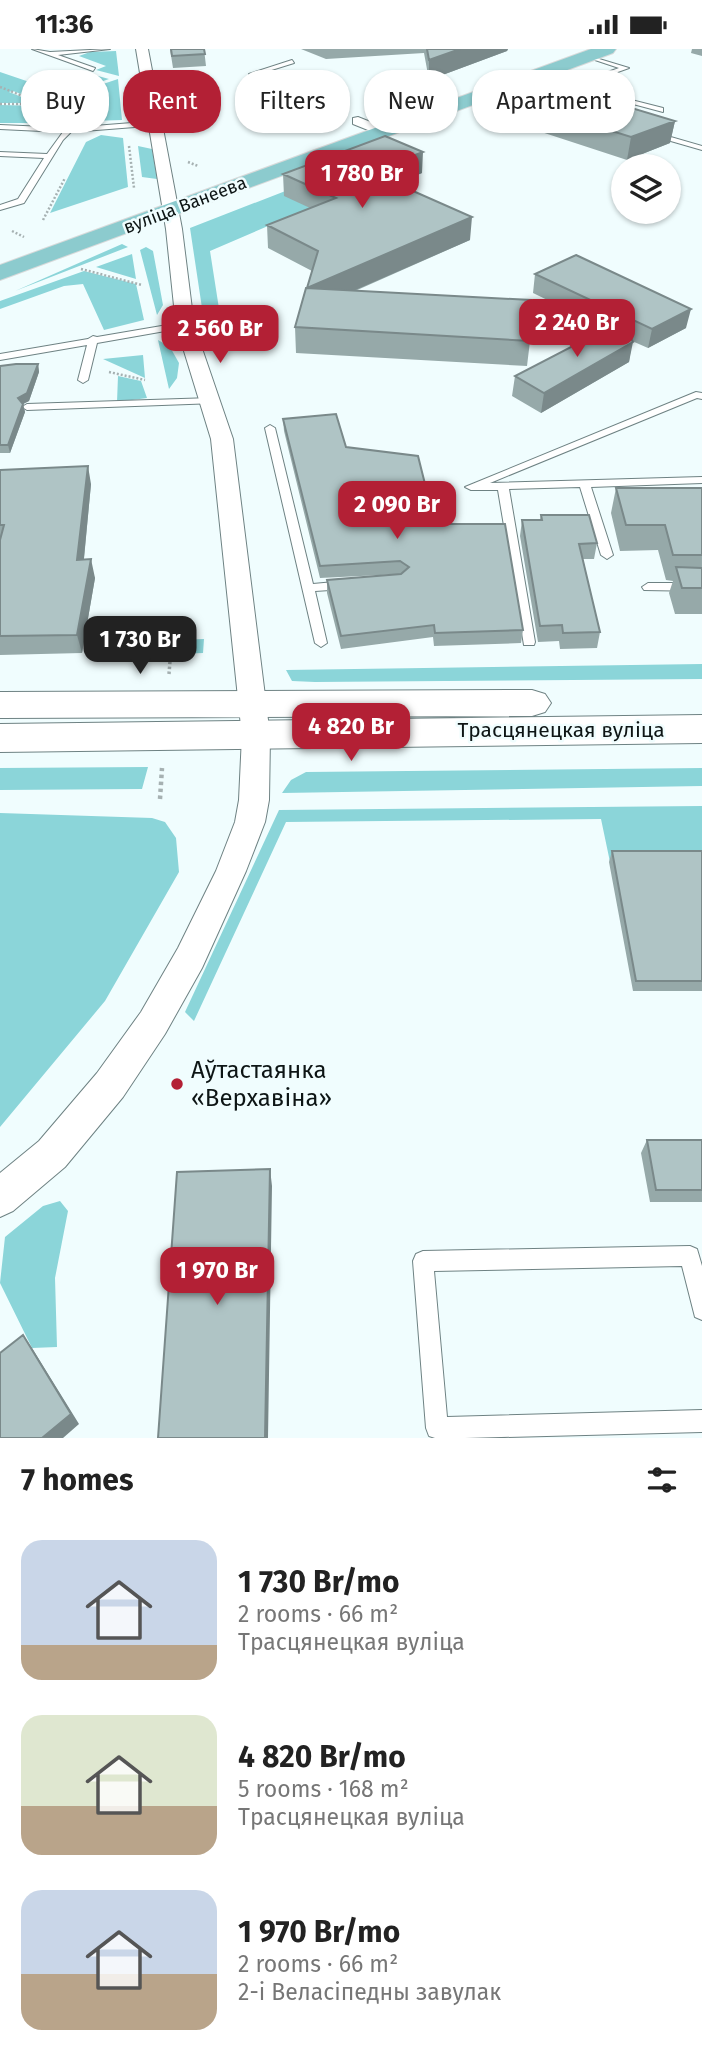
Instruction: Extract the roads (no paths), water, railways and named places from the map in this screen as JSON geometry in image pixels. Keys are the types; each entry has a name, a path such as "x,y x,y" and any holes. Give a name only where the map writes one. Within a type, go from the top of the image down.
{"main road":[{"name":"вуліца Ванеева","path":"0,274 169,199 358,121 564,49"},
{"name":"вуліца Ванеева","path":"458,104 607,49"},
{"name":"вуліца Ванеева","path":"94,214 169,199 380,133"},
{"name":"Трасцянецкая вуліца","path":"0,738 254,720 702,702"},
{"name":"Трасцянецкая вуліца","path":"0,705 488,730 702,729"}],"street":[{"path":"142,49 146,70"},
{"path":"358,121 364,124"},
{"path":"0,1198 52,1154 110,1085 153,1023 190,958 231,871 250,822 254,720 222,439 186,325 159,133"}],"lane":[{"path":"35,49 93,69"},
{"path":"48,54 107,49"},
{"path":"588,56 626,68 579,84 590,91 660,110"},
{"path":"265,70 292,62"},
{"path":"0,127 21,128"},
{"path":"639,128 702,148"},
{"path":"0,208 21,201 67,133"},
{"path":"0,154 49,156"},
{"path":"0,357 186,325"},
{"path":"83,380 93,339"},
{"path":"702,396 695,394 471,487 702,480"},
{"path":"27,407 212,401"},
{"path":"270,428 321,643"},
{"path":"584,484 607,555"},
{"path":"503,486 529,642"},
{"path":"308,588 360,583"},
{"path":"648,587 702,587"},
{"path":"702,1310 690,1256 423,1261 437,1433 702,1421"}],"place":[{"name":"Аўтастаянка «Верхавіна»","path":"177,1084"}]}
